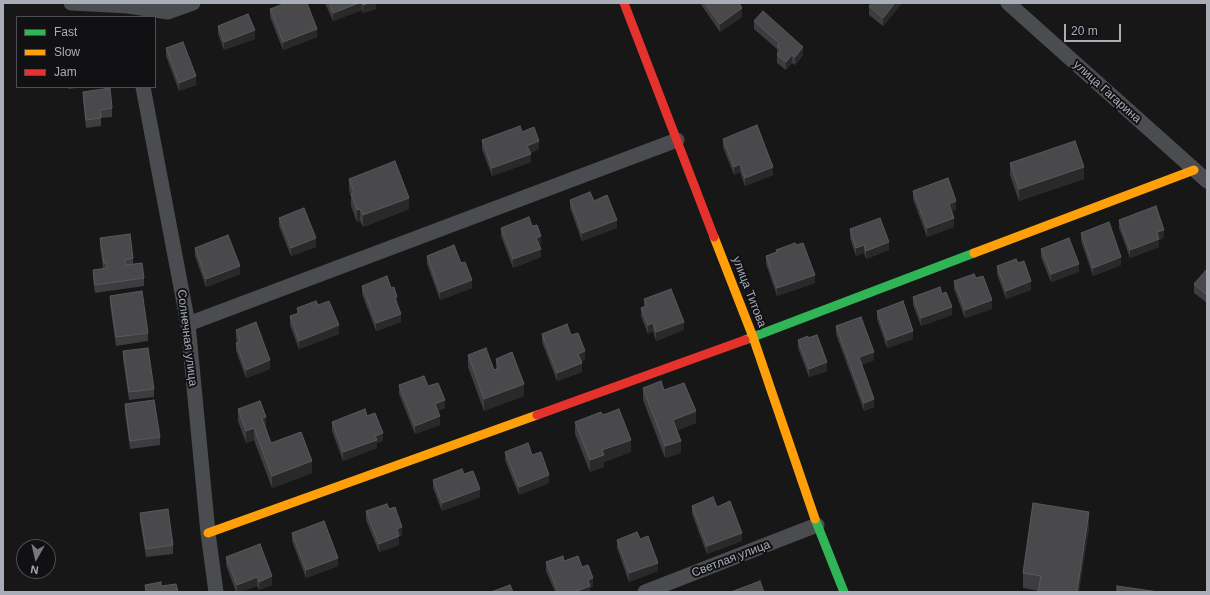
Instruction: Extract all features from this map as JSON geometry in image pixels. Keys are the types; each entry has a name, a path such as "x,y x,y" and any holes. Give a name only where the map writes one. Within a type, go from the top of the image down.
{"street":[{"path":"71,3 168,12 193,3"},
{"name":"улица Титова","path":"624,3 753,337 817,525 844,592"},
{"name":"улица Гагарина","path":"1008,3 1207,181"},
{"name":"Солнечная улица","path":"143,88 188,324 208,532 216,592"},
{"path":"188,324 677,140"},
{"path":"208,532 753,337 1194,170"},
{"name":"Светлая улица","path":"645,592 817,525"}],"building":[{"path":"286,3 307,3 317,29 283,42 270,9"},
{"path":"329,3 359,3 333,13"},
{"path":"705,3 739,3 742,8 720,24"},
{"path":"872,3 895,3 883,18 869,6"},
{"path":"763,11 803,47 795,57 792,55 786,62 777,55 781,50 777,46 779,43 754,21"},
{"path":"248,14 255,30 224,42 218,26"},
{"path":"183,42 196,76 179,83 166,48"},
{"path":"110,88 112,108 100,110 101,118 86,120 83,92"},
{"path":"757,125 773,167 745,178 740,164 734,167 723,139"},
{"path":"520,126 522,132 534,127 539,141 527,146 531,154 492,168 482,140"},
{"path":"1075,141 1084,167 1019,189 1010,163"},
{"path":"395,161 409,198 363,215 360,209 357,210 351,194 354,193 349,179"},
{"path":"948,178 956,201 949,204 954,218 927,228 913,191"},
{"path":"590,192 594,201 607,195 617,220 582,233 570,200"},
{"path":"1156,206 1164,230 1157,232 1159,239 1130,250 1119,220"},
{"path":"304,208 316,238 291,248 279,218"},
{"path":"529,217 532,226 537,225 541,236 536,238 541,249 513,259 501,228"},
{"path":"880,218 889,242 866,251 864,245 856,248 850,229"},
{"path":"1109,222 1121,257 1093,268 1081,233"},
{"path":"130,234 133,258 125,260 126,265 142,263 144,278 95,285 93,270 107,268 106,262 104,263 100,238"},
{"path":"228,235 240,266 206,279 195,248"},
{"path":"1069,238 1079,264 1051,274 1041,249"},
{"path":"795,243 796,245 803,243 815,275 777,288 766,256 777,252 776,250"},
{"path":"454,245 461,263 465,262 472,280 440,292 427,256"},
{"path":"1016,259 1018,263 1024,261 1031,281 1006,291 997,266"},
{"path":"1207,269 1207,295 1194,284"},
{"path":"974,274 976,278 983,276 992,300 965,310 954,281"},
{"path":"387,276 391,288 394,287 397,297 395,298 401,314 376,323 362,286"},
{"path":"940,287 942,294 946,292 952,307 921,318 913,297"},
{"path":"671,289 684,322 656,332 653,323 648,325 641,308 647,306 644,299"},
{"path":"142,291 148,333 116,337 110,296"},
{"path":"316,301 318,305 329,301 339,325 299,341 290,316 299,313 297,308"},
{"path":"903,301 913,331 887,340 877,311"},
{"path":"861,317 874,352 859,357 874,399 864,403 836,326"},
{"path":"256,322 270,360 246,370 236,343 240,341 236,330"},
{"path":"567,324 571,335 578,333 585,351 578,354 582,363 557,373 542,334"},
{"path":"817,335 827,362 809,369 798,340 808,336 808,338"},
{"path":"148,348 154,389 129,392 123,351"},
{"path":"486,348 494,370 499,368 496,359 512,352 524,384 484,399 468,355"},
{"path":"424,376 428,386 438,383 445,400 435,404 440,416 415,426 399,385"},
{"path":"661,381 664,390 684,383 696,411 673,420 681,441 665,446 643,388"},
{"path":"154,400 160,437 130,441 125,404"},
{"path":"260,401 266,417 262,418 271,443 301,432 312,461 272,476 254,428 246,431 238,409"},
{"path":"365,409 367,416 375,413 383,433 375,436 377,440 343,452 332,422"},
{"path":"619,409 631,440 602,450 604,455 590,460 575,422 601,412 603,415"},
{"path":"528,443 532,455 541,452 549,475 519,487 505,452"},
{"path":"462,469 464,474 473,471 480,489 442,503 433,480"},
{"path":"713,497 717,507 730,501 742,533 707,546 692,506"},
{"path":"1033,503 1089,512 1077,592 1038,592 1041,576 1023,573"},
{"path":"387,504 389,509 395,507 402,527 397,529 399,536 379,544 366,511"},
{"path":"168,509 173,545 146,549 140,513"},
{"path":"324,521 338,558 306,570 292,533"},
{"path":"637,532 640,539 648,536 658,563 629,573 617,540"},
{"path":"260,544 272,576 259,582 257,577 237,585 226,557"},
{"path":"563,556 564,561 578,556 582,567 588,565 593,578 588,580 590,586 574,592 558,592 546,562"},
{"path":"760,581 764,592 731,592"},
{"path":"161,582 161,586 176,584 178,592 146,592 145,585"},
{"path":"510,585 513,592 491,592"},
{"path":"1117,586 1159,592 1117,592"}],"traffic: fast":[{"path":"745,340 974,253"},
{"path":"815,519 844,592"}],"traffic: slow":[{"path":"974,253 1194,170"},
{"path":"714,237 753,337 815,519"},
{"path":"208,533 537,415"}],"traffic: jam":[{"path":"624,3 714,237"},
{"path":"537,415 745,340"}]}
